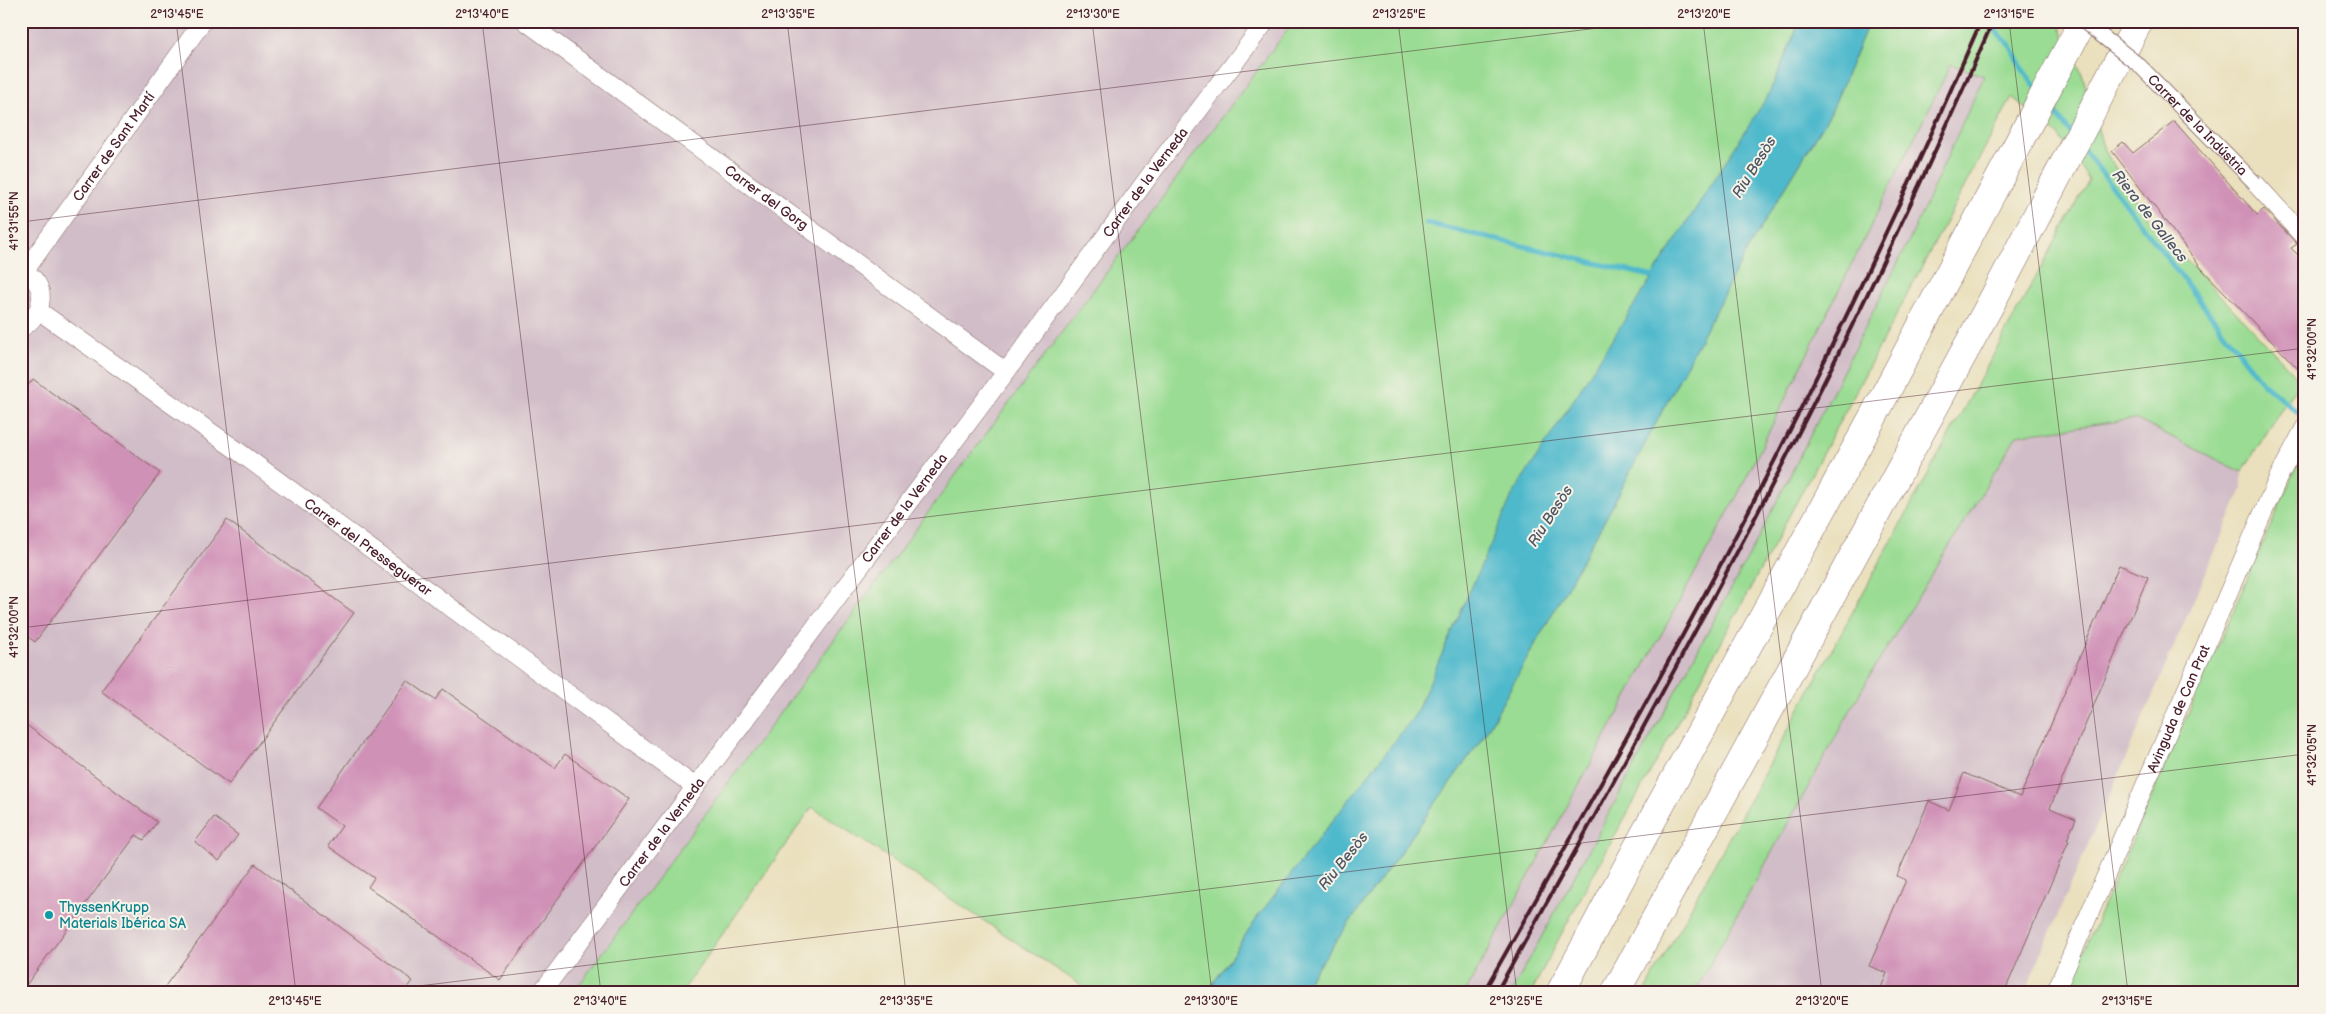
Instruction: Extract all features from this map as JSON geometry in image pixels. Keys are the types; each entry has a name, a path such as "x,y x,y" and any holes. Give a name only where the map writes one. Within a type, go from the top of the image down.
{"highway":[{"path":"1560,993 2009,162 2083,21"},
{"path":"1615,993 2053,186 2139,21"}],"street":[{"name":"Carrer de Sant Martí","path":"22,272 202,21"},
{"name":"Carrer del Gorg","path":"525,21 1006,372"},
{"name":"Carrer de la Verneda","path":"541,993 1266,21"},
{"name":"Carrer de la Indústria","path":"2083,21 2140,66 2181,105 2305,238"},
{"path":"21,328 30,323 39,311 42,299 40,289 34,280 22,272"},
{"name":"Carrer del Presseguerar","path":"39,311 235,449 694,786"},
{"name":"Avinguda de Can Prat","path":"2055,993 2278,478 2305,427"}],"shaded area":[{"path":"21,21 1294,21 573,993 21,993"},
{"path":"1951,64 1984,76 1909,241 1750,554 1511,993 1465,993 1737,496"},
{"path":"2135,419 2242,472 2242,489 2024,993 1694,993 1866,682 2017,435"}],"green space":[{"path":"1294,21 1800,21 1769,94 1421,700 1416,715 1256,919 1207,993 1093,993 812,807 681,993 573,993 989,430"},
{"path":"1869,21 2057,21 2082,74 2104,150 2149,220 2300,380 2242,472 2135,419 2017,435 1866,682 1694,993 1644,993 2089,180 2059,136 2012,97 1773,547 1531,993 1511,993 1750,554 1909,241 1984,76 1951,64 1737,496 1465,993 1299,993 1483,737 1607,516 1746,252 1831,112"},
{"path":"2305,454 2305,993 2065,993 2296,468"}],"water":[{"name":"Riu Besòs","path":"1800,21 1869,21 1831,112 1746,252 1607,516 1483,737 1299,993 1207,993 1256,919 1415,715 1512,496 1769,94"}],"building":[{"path":"2174,121 2257,215 2264,209 2297,244 2291,248 2305,262 2305,376 2201,268 2112,151 2123,142 2133,153"},
{"path":"33,379 160,473 35,642 21,632 21,395"},
{"path":"227,520 354,613 229,784 101,691"},
{"path":"2119,565 2148,577 2050,808 2076,819 2067,840 2069,841 2004,993 1879,993 1887,973 1869,966 1906,880 1897,876 1929,801 1949,810 1964,773 2020,797"},
{"path":"407,680 435,700 443,689 555,768 565,754 629,799 500,980 368,887 374,878 328,846 342,826 316,808"},
{"name":"ThyssenKrupp Materials Ibérica SA","path":"21,721 157,822 144,840 136,835 21,992"},
{"path":"214,817 238,835 219,861 195,842"},
{"path":"255,864 413,981 404,993 160,993"}],"waterway":[{"name":"Riera de Gallecs","path":"1986,21 2010,45 2023,70 2037,89"},
{"name":"Riera de Gallecs","path":"2048,103 2070,132"},
{"name":"Riera de Gallecs","path":"2082,147 2262,382 2305,418"},
{"path":"1426,223 1659,278"}],"railway":[{"path":"1483,993 1687,628 1786,439 1887,231 1981,21"},
{"path":"1496,993 1694,634 1819,392 1937,146 1993,21"}],"place":[{"name":"ThyssenKrupp Materials Ibérica SA","path":"49,915"}]}
